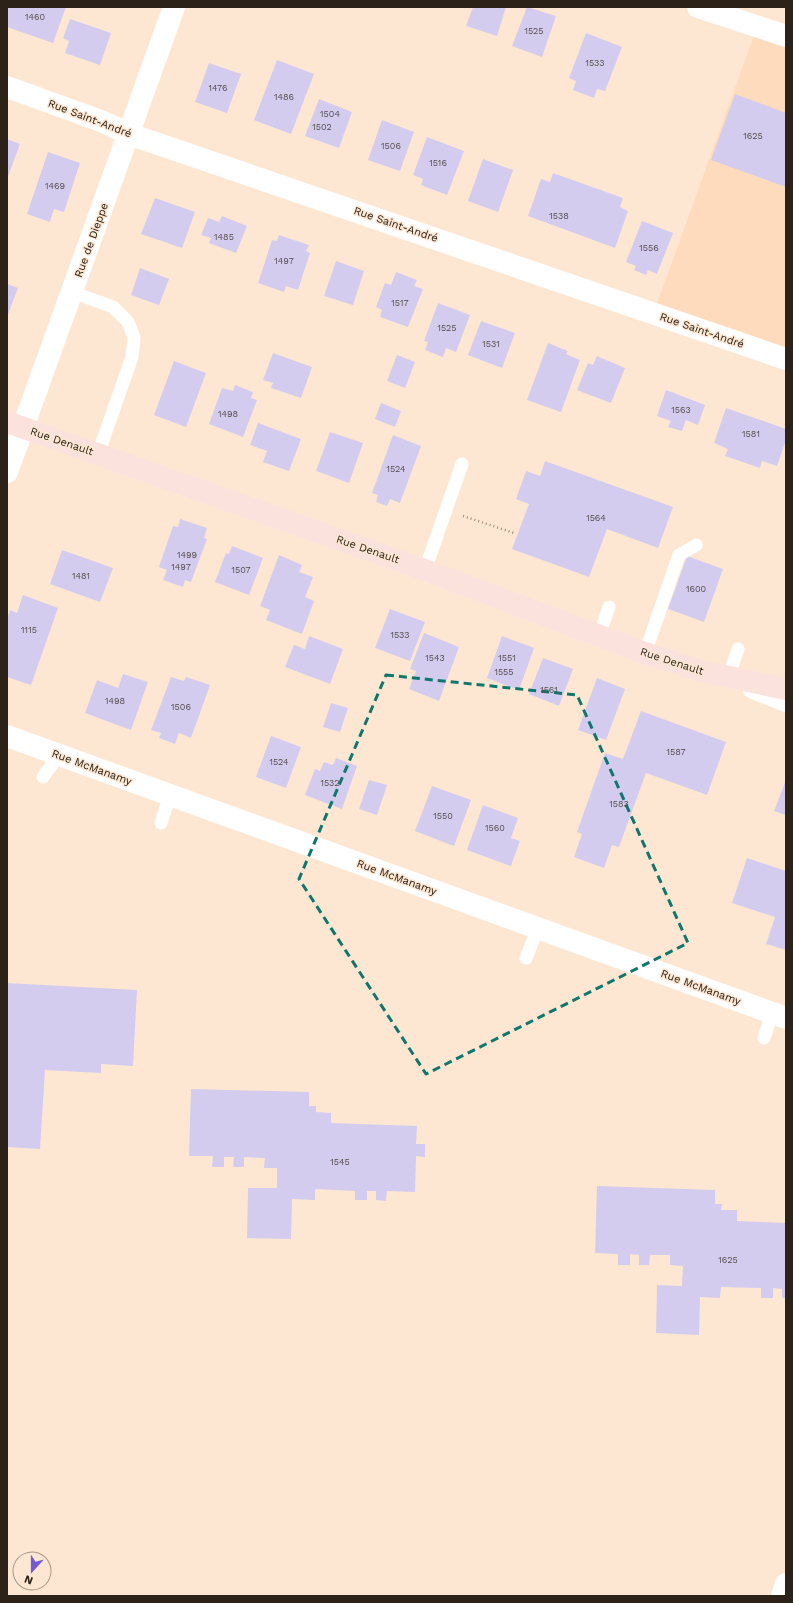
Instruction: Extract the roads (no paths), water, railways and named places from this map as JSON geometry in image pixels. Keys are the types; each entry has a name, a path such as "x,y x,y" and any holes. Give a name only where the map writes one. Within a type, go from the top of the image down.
{"main road":[{"name":"Rue Denault","path":"15,425 425,570 645,654 728,678 786,689"}],"street":[{"name":"Rue de Dieppe","path":"7,472 15,425 72,292 174,7"},
{"path":"698,7 786,36"},
{"name":"Rue Saint-André","path":"7,87 101,121 129,134 786,359"},
{"name":"Rue Denault","path":"728,678 786,701"},
{"name":"Rue McManamy","path":"7,736 779,1016"},
{"path":"782,1596 786,1584"}],"lane":[{"path":"72,292 113,307 128,322 134,338 132,357 98,454"},
{"path":"425,570 462,464"},
{"path":"645,654 679,555 696,545"},
{"path":"599,636 609,607"},
{"path":"728,678 738,649"},
{"path":"43,777 59,755"},
{"path":"161,823 170,795"},
{"path":"526,958 538,928"},
{"path":"764,1038 779,1016"}]}
